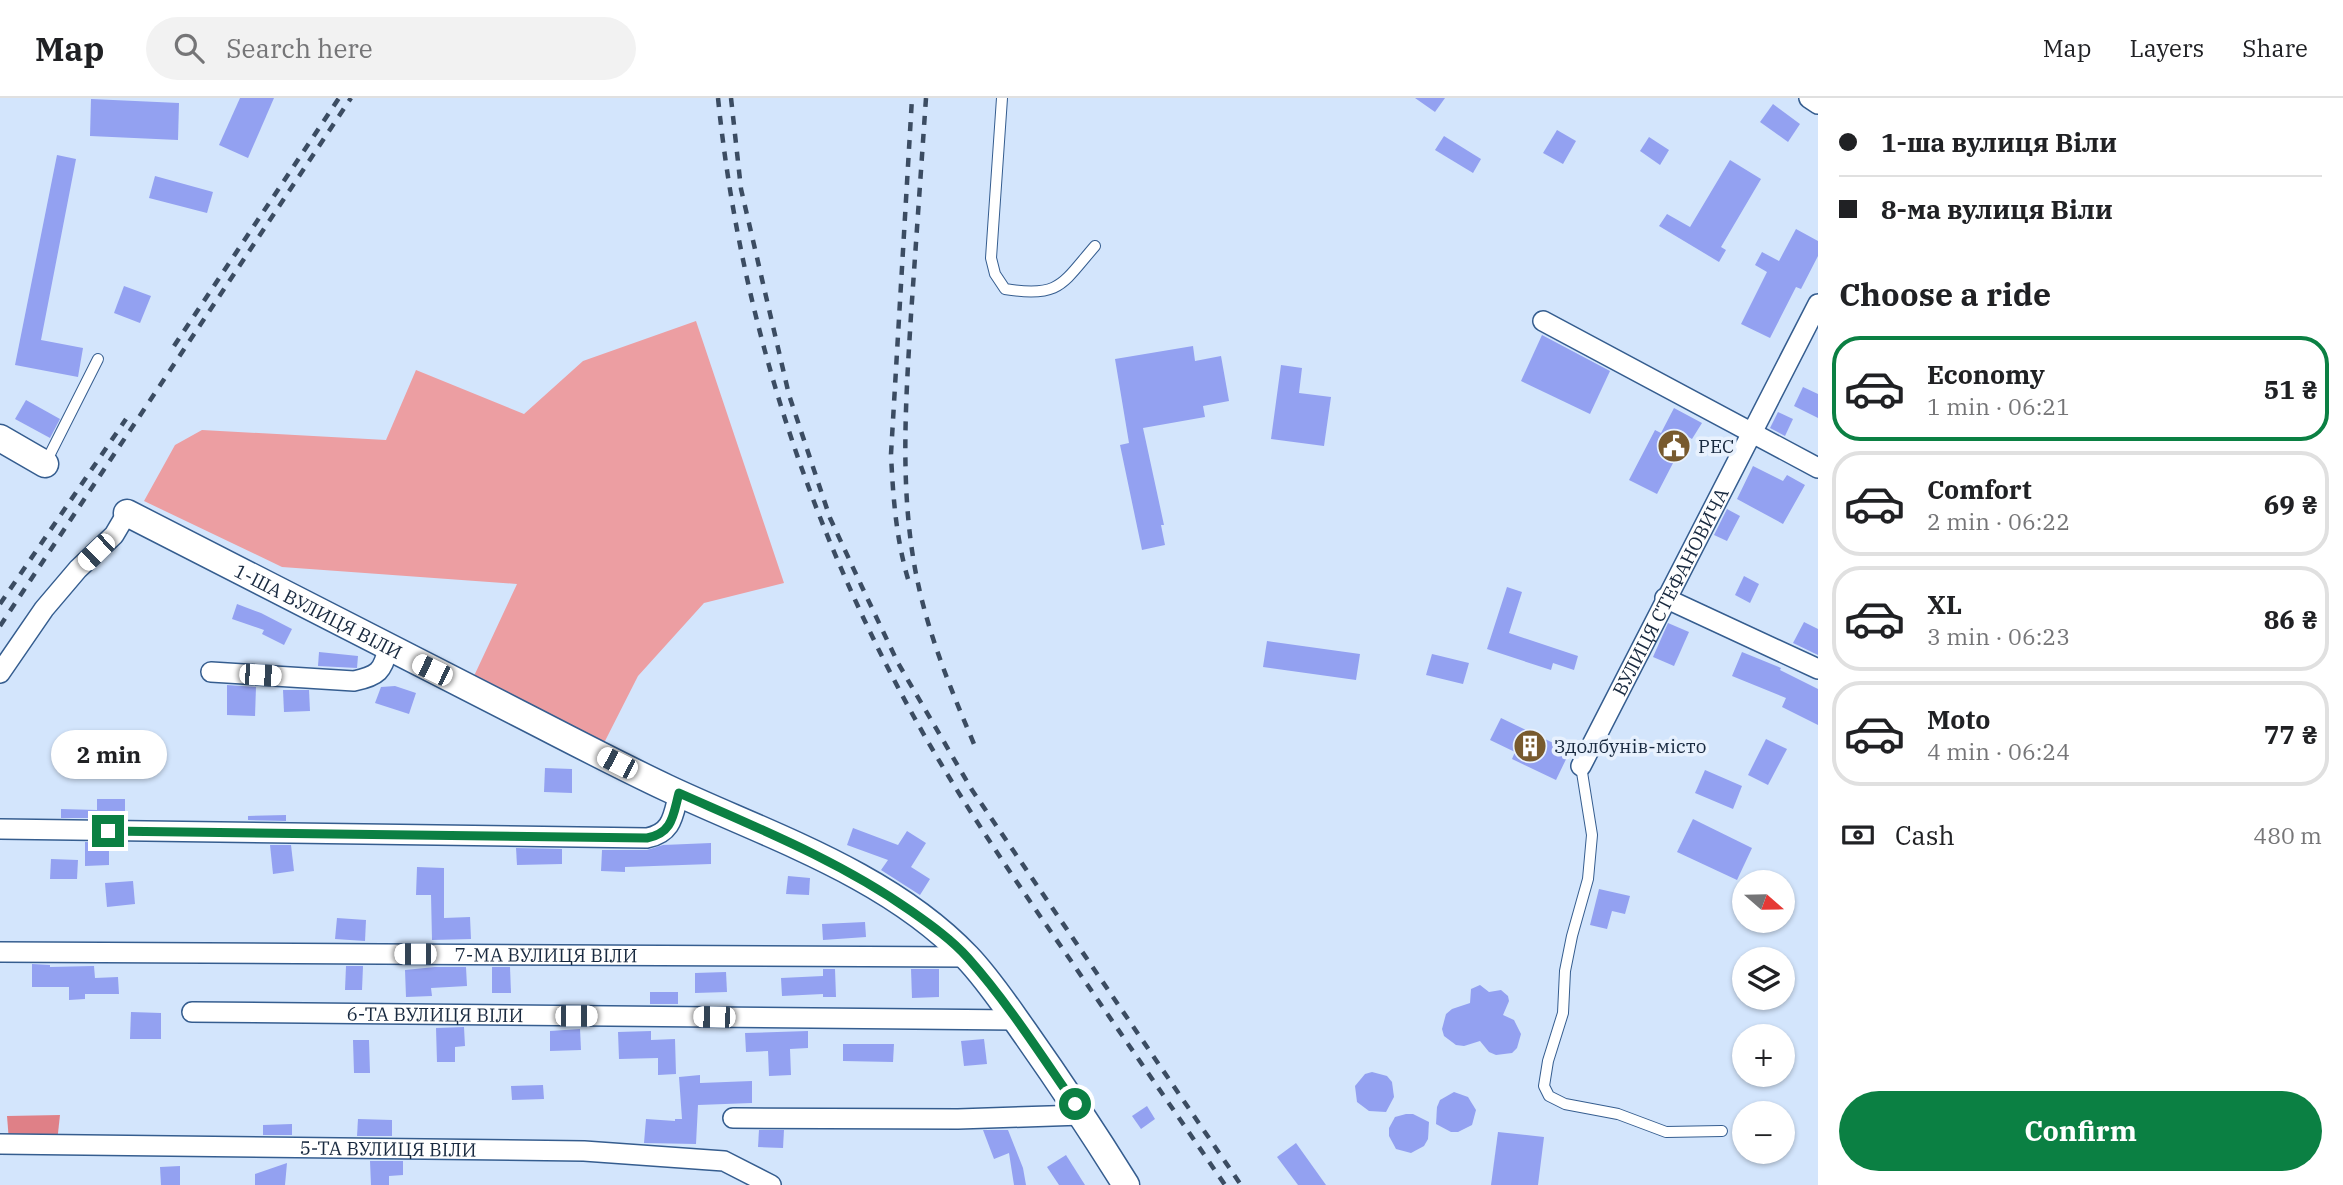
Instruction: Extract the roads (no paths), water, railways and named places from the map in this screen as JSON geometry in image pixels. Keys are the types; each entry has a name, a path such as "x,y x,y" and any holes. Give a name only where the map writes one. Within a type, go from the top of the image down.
{"main road":[{"path":"0,438 45,464"},
{"name":"1-ША ВУЛИЦЯ ВІЛИ","path":"127,513 388,648 679,793 790,842 860,878 935,928 968,957 1016,1020 1082,1115 1126,1185"}],"street":[{"path":"1809,98 1818,104"},
{"name":"ВУЛИЦЯ СТЕФАНОВИЧА","path":"1581,766 1818,304"},
{"path":"1543,321 1818,468"},
{"path":"0,673 44,609 78,569 114,536 127,513"},
{"path":"1665,598 1818,669"},
{"path":"211,672 354,681 378,673 384,665 388,648"},
{"path":"0,829 647,838 664,832 670,824 679,793"},
{"name":"7-МА ВУЛИЦЯ ВІЛИ","path":"0,952 968,957"},
{"name":"6-ТА ВУЛИЦЯ ВІЛИ","path":"192,1012 1016,1020"},
{"path":"733,1118 958,1119 1082,1115"},
{"name":"5-ТА ВУЛИЦЯ ВІЛИ","path":"0,1144 584,1151 724,1161 771,1185"}],"lane":[{"path":"1002,98 991,258 995,274 1005,289 1031,293 1059,287 1095,246"},
{"path":"45,464 98,359"},
{"path":"1581,766 1592,835 1588,879 1572,936 1565,971 1563,1013 1548,1061 1544,1086 1549,1096 1565,1104 1618,1114 1666,1132 1722,1131"}],"railway":[{"path":"174,346 339,98"},
{"path":"0,626 351,98"},
{"path":"718,98 728,179 743,260 784,417 811,494 876,644 914,717 988,839 1225,1185"},
{"path":"731,98 741,189 789,395 830,518 862,587 898,663 972,790 1241,1185"},
{"path":"908,579 896,517 891,454 912,98"},
{"path":"926,98 907,377 907,501 914,563 924,610 947,678 974,744"},
{"path":"0,604 126,419"}],"place":[{"name":"РЕС","path":"1674,446"},
{"name":"Здолбунів-місто","path":"1530,746"}]}
